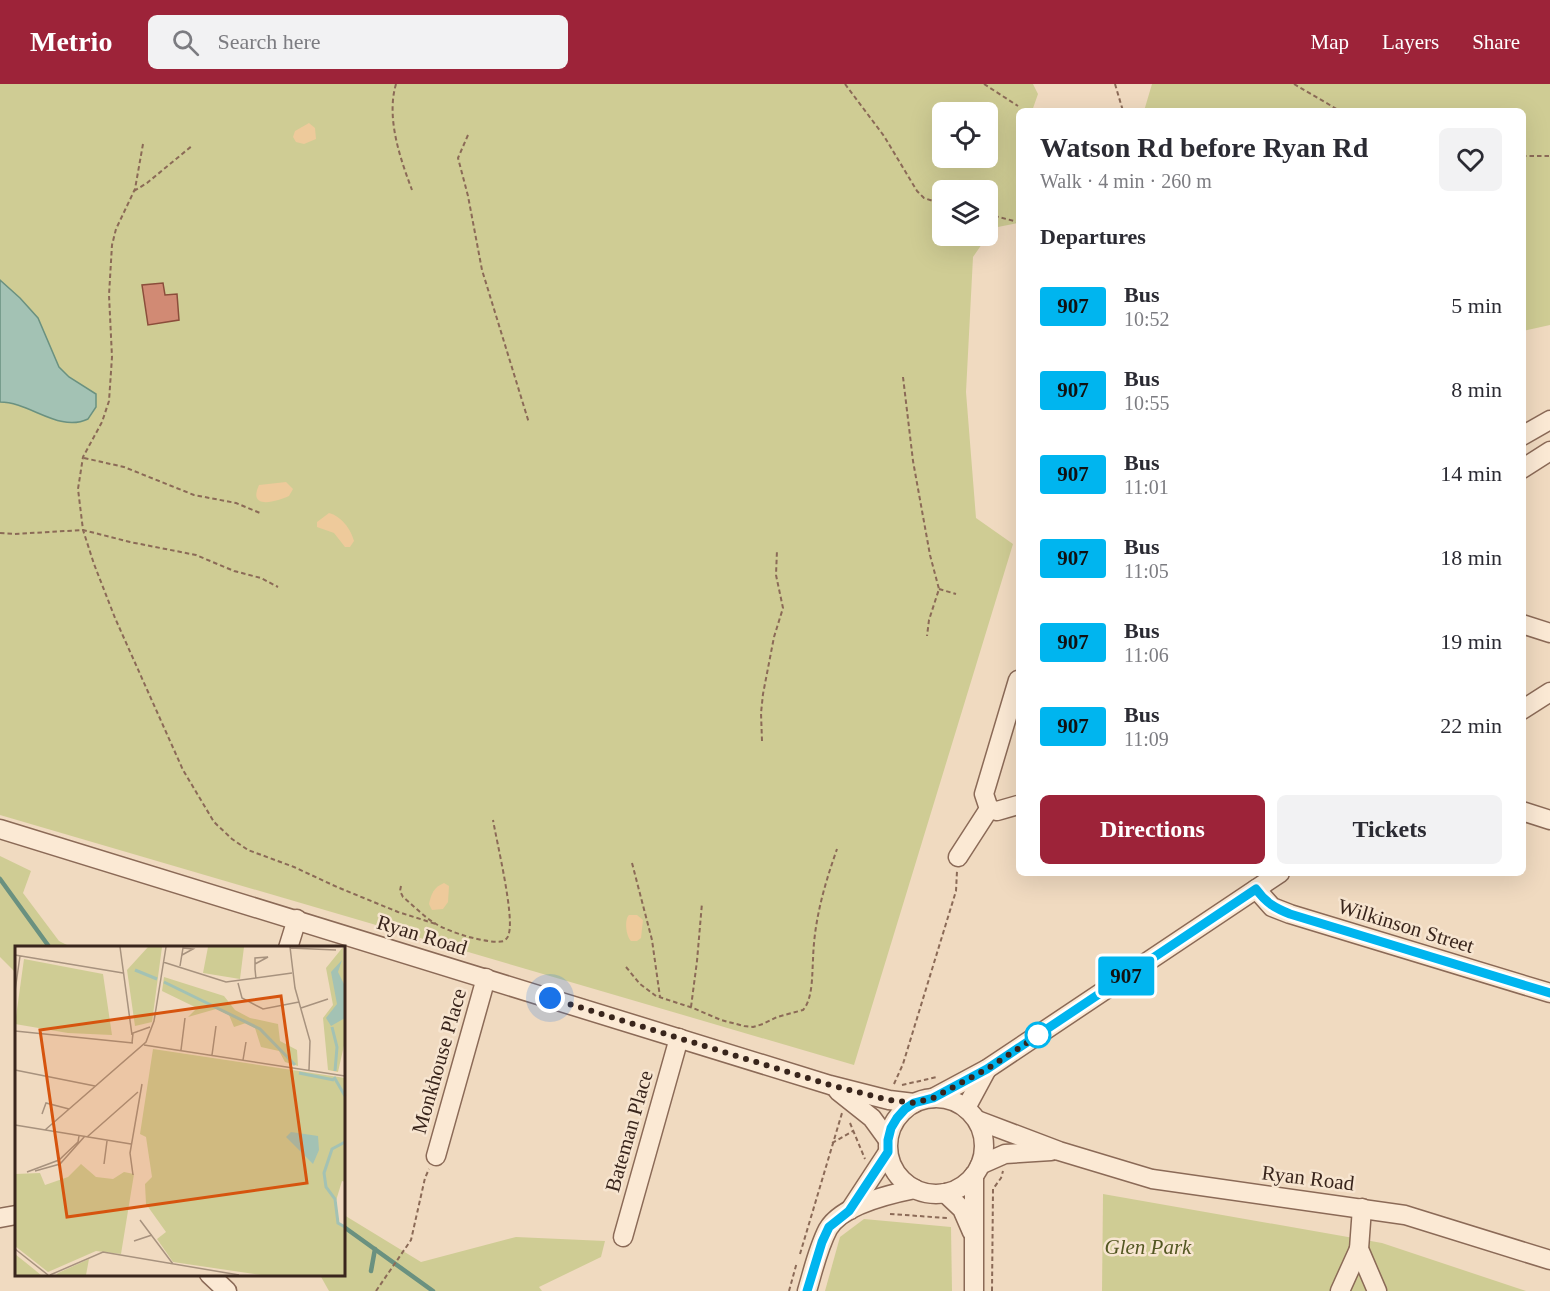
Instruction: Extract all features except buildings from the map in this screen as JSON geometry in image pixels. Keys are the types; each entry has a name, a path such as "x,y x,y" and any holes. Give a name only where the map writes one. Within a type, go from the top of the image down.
{"street":[{"path":"1526,434 1550,420"},
{"path":"1526,466 1550,451"},
{"path":"1526,625 1550,633"},
{"path":"958,857 988,809 984,794 1016,687"},
{"path":"1526,707 1550,692"},
{"path":"988,809 997,811 1016,806"},
{"path":"1526,812 1550,820"},
{"name":"Ryan Road","path":"0,829 830,1085 889,1100 914,1103"},
{"path":"849,1211 888,1146 897,1118 914,1103 933,1098 987,1069 1276,876"},
{"name":"Wilkinson Street","path":"1256,889 1272,907 1290,914 1550,993"},
{"path":"289,946 297,919"},
{"name":"Monkhouse Place","path":"436,1156 486,978"},
{"name":"Bateman Place","path":"623,1237 679,1038"},
{"path":"971,1114 987,1069"},
{"name":"Ryan Road","path":"830,1085 872,1118 888,1146"},
{"path":"933,1098 950,1100 971,1114 984,1142 977,1170 974,1291"},
{"name":"Ryan Road","path":"971,1114 1059,1151 1152,1179 1405,1215 1550,1260"},
{"path":"888,1146 891,1164 897,1174 915,1189 935,1194 945,1193 966,1184 977,1170"},
{"name":"Ryan Road","path":"977,1170 1005,1154 1059,1151"},
{"path":"807,1291 829,1227 849,1211 880,1196 915,1189"},
{"path":"945,1193 962,1209 974,1236"},
{"path":"1341,1291 1359,1249 1362,1208"},
{"path":"0,1218 15,1215"},
{"path":"1359,1249 1377,1291"},
{"path":"210,1276 227,1291"}],"path":[{"path":"396,84 392,103 393,117 412,190"},
{"path":"845,84 884,136 917,190 924,198 932,201"},
{"path":"984,84 1018,106"},
{"path":"1115,84 1122,108"},
{"path":"1293,84 1335,108"},
{"path":"468,135 458,158 468,196 482,270 529,423"},
{"path":"143,144 134,191 116,229 112,245 109,295 112,357 109,401 102,422 83,458 78,489 83,530 109,604 183,770 214,822 248,850 294,867 337,888 398,912 493,942 504,941 510,923 493,820"},
{"path":"134,191 193,145"},
{"path":"1526,156 1550,156"},
{"path":"998,217 1016,221"},
{"path":"903,377 922,509 939,589 929,620 927,636"},
{"path":"83,458 124,466 194,495 236,503 260,513"},
{"path":"0,533 83,530 196,555 234,571 261,578 278,588"},
{"path":"762,741 763,694 774,637 783,608 776,575 777,550"},
{"path":"939,589 956,594"},
{"path":"626,967 640,984 660,997 721,1020 753,1027 806,1007 810,989 814,929 837,849"},
{"path":"938,1077 893,1086 903,1064 956,891 958,857"},
{"path":"632,863 652,940 660,997"},
{"path":"401,886 400,891 403,897 436,924"},
{"path":"690,1007 698,962 702,903"},
{"path":"789,1291 832,1143 843,1108 845,1109"},
{"path":"849,1120 866,1162"},
{"path":"832,1143 854,1130"},
{"path":"376,1291 411,1240 425,1178 436,1156"},
{"path":"992,1291 993,1189 1001,1178 1004,1166"},
{"path":"890,1214 947,1218"}],"green space":[{"path":"0,84 1033,84 1038,94 1033,108 1016,108 1016,223 998,227 998,180 932,180 932,246 981,246 973,257 966,392 976,518 1013,544 854,1065 0,815"},
{"path":"1152,84 1550,84 1550,325 1526,330 1526,108 1145,108"},
{"path":"0,856 31,871 23,893 59,941 69,946 15,946 15,972 0,957"},
{"name":"Glen Park","path":"1103,1194 1382,1243 1526,1291 1102,1291"},
{"path":"345,1216 421,1262 516,1237 605,1241 601,1257 539,1287 542,1291 329,1291 321,1276 345,1276"},
{"path":"864,1219 951,1227 952,1291 825,1291 840,1237"}],"sand":[{"path":"309,123 315,128 316,139 304,144 296,142 293,137 295,131"},
{"path":"286,482 293,489 289,496 272,502 260,501 257,498 259,485"},
{"path":"329,513 338,517 351,532 354,541 350,547 345,547 334,533 317,527 317,522"},
{"path":"444,883 449,886 448,902 443,909 432,910 429,904 432,894"},
{"path":"629,915 637,915 643,920 641,938 637,941 631,941 628,936 626,924"}],"shaded area":[{"path":"0,280 38,318 59,367 69,377 96,394 96,407 88,419 77,422 55,420 11,403 0,402"}],"waterway":[{"path":"0,879 49,946"},
{"path":"345,1228 433,1291"},
{"path":"371,1271 375,1249"}],"bus line":[{"name":"907","path":"807,1291 829,1227 849,1211 888,1152 891,1128 905,1109 914,1103 933,1098 987,1069 1256,889 1272,907 1290,914 1550,993"}],"route":[{"path":"550,998 830,1085 889,1100 914,1103 933,1098 987,1069 1045,1031 1038,1035"}]}
